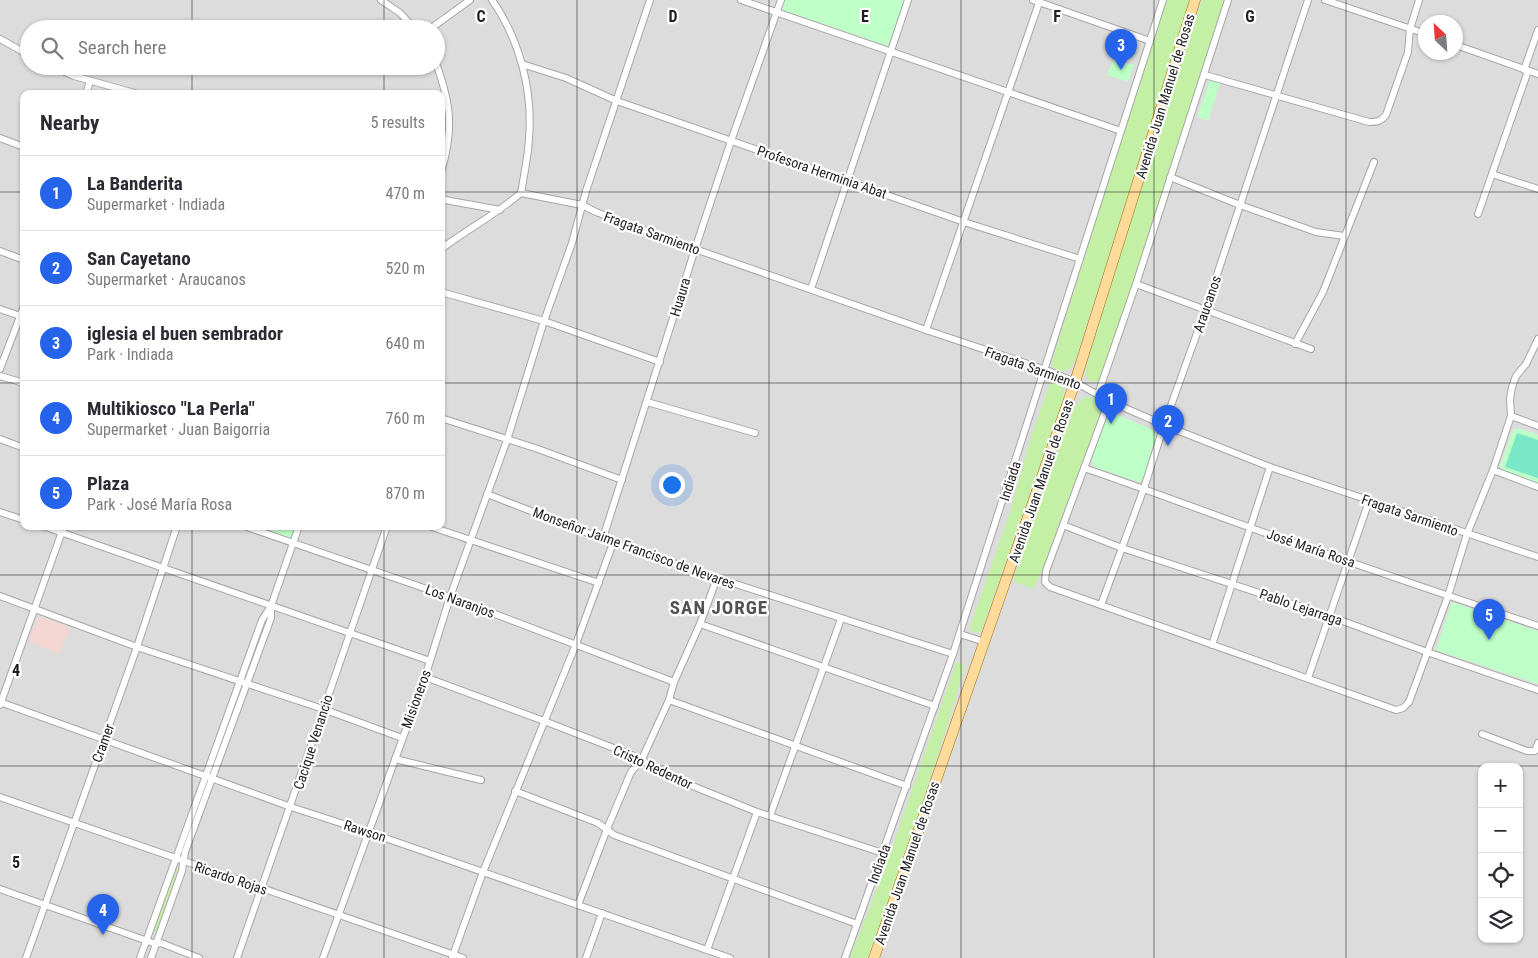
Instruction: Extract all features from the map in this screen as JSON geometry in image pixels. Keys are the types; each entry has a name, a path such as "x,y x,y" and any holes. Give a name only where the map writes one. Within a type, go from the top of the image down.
{"main road":[{"name":"Avenida Juan Manuel de Rosas","path":"874,958 1075,382 1194,0"}],"street":[{"path":"382,0 407,20"},
{"path":"442,20 470,0"},
{"path":"445,246 462,233 500,210 521,193 530,140 529,103 522,64 500,11 492,0"},
{"path":"582,205 650,0"},
{"path":"741,0 1121,131"},
{"name":"Huaura","path":"603,538 695,249 781,0"},
{"path":"811,289 908,0"},
{"name":"Indiada","path":"845,958 960,634 1163,0"},
{"path":"1098,394 1136,284 1228,0"},
{"name":"Araucanos","path":"1101,605 1206,311 1308,0"},
{"path":"1326,0 1418,32"},
{"path":"1205,74 1370,122 1382,120 1386,115 1408,52 1410,29 1419,0"},
{"path":"926,330 1008,93 1037,1 1150,41"},
{"path":"1478,214 1538,30"},
{"path":"0,39 20,50"},
{"path":"1463,48 1538,74"},
{"name":"Profesora Herminia Abat","path":"522,64 566,78 617,101 731,141 964,222 1080,259"},
{"path":"72,75 123,90"},
{"path":"441,75 447,92 451,126 445,159"},
{"path":"87,90 90,81"},
{"path":"0,138 20,146"},
{"path":"1295,344 1323,292 1374,162"},
{"path":"1492,174 1538,188"},
{"path":"1170,177 1240,205 1316,232 1344,236"},
{"name":"Fragata Sarmiento","path":"521,193 582,205 695,249 1046,370 1164,425 1270,467 1538,557"},
{"path":"445,200 500,210"},
{"name":"Misioneros","path":"323,958 425,677 450,598 507,440 544,321 572,243 582,205"},
{"path":"0,251 20,258"},
{"path":"1136,284 1312,350"},
{"path":"445,293 544,321 660,362"},
{"path":"0,309 20,316"},
{"path":"0,370 20,322"},
{"path":"1109,401 1046,571 1045,582 1050,587 1396,710 1403,708 1409,702 1448,596 1467,534 1493,470 1511,416 1510,399 1512,387 1516,376 1526,364 1538,339"},
{"path":"0,376 20,382"},
{"path":"647,402 754,433"},
{"path":"1511,416 1538,426"},
{"path":"445,419 538,449 622,480"},
{"path":"0,439 20,446"},
{"path":"1212,645 1270,467"},
{"name":"José María Rosa","path":"1084,468 1144,488 1250,528 1538,626"},
{"path":"1493,470 1538,487"},
{"name":"Monseñor Jaime Francisco de Nevares","path":"487,494 613,542 717,578 953,654"},
{"path":"1308,678 1369,501"},
{"path":"0,512 20,519"},
{"name":"Pablo Lejarraga","path":"1063,525 1122,548 1329,616 1538,690"},
{"path":"0,703 63,530"},
{"path":"66,530 163,568 430,662"},
{"name":"Cramer","path":"26,958 177,530"},
{"name":"Los Naranjos","path":"256,530 450,598 674,682"},
{"path":"140,958 243,683 271,618 271,606 298,530"},
{"name":"Cacique Venancio","path":"237,958 386,530"},
{"path":"442,530 599,582"},
{"path":"453,956 483,872 576,644 613,542"},
{"path":"578,905 606,829 631,772 642,759 700,624 717,578"},
{"path":"0,596 137,647 323,709 402,738"},
{"path":"770,816 841,619"},
{"path":"700,624 935,706"},
{"path":"960,634 985,642"},
{"name":"Cristo Redentor","path":"425,677 642,759 653,770 757,812 883,853"},
{"path":"668,700 907,786"},
{"name":"Rawson","path":"0,703 291,807 602,913 708,950 718,956 730,958"},
{"path":"1482,734 1527,751 1535,752 1538,743"},
{"path":"395,759 481,780"},
{"path":"151,958 182,871 185,852 209,777"},
{"path":"515,791 598,823 614,835 857,924"},
{"name":"Ricardo Rojas","path":"0,797 463,958"},
{"path":"708,950 757,812"},
{"path":"0,890 156,944 161,943 199,958"},
{"path":"586,958 602,913"}],"shaded area":[{"path":"0,0 1538,0 1538,958 0,958"},
{"path":"39,616 70,628 59,654 28,641"}],"green space":[{"path":"783,0 904,0 888,46 780,9"},
{"path":"1167,0 1189,0 1180,34 1076,358 1072,366 1060,371 1052,367 1052,362 1132,104"},
{"path":"1202,0 1224,0 1198,88 1114,339 1100,379 1097,382 1091,381 1085,373 1118,257"},
{"path":"1113,61 1134,65 1128,82 1107,75"},
{"path":"1210,80 1220,83 1208,121 1197,117"},
{"path":"1051,381 1062,385 1064,397 982,629 980,632 974,633 970,627 1010,512 1031,437"},
{"path":"1090,396 1099,405 1101,410 1042,571 1033,589 1013,581 1074,407 1085,397"},
{"path":"1113,413 1153,430 1156,437 1143,479 1138,482 1095,467 1091,460 1107,416"},
{"path":"1519,428 1538,435 1538,484 1502,472 1500,466 1513,430"},
{"path":"1517,433 1538,440 1538,478 1505,467"},
{"path":"270,530 294,530 291,538"},
{"path":"1452,602 1538,631 1538,684 1436,650"},
{"path":"958,662 965,666 954,703 919,813 868,958 850,958 884,871 956,663"},
{"path":"173,867 178,869 157,931 151,930"}],"place":[{"name":"iglesia el buen sembrador","path":"1121,70"},
{"name":"La Banderita","path":"1111,424"},
{"name":"San Cayetano","path":"1168,446"},
{"name":"Plaza","path":"1489,640"},
{"name":"Multikiosco \"La Perla\"","path":"103,935"}],"district":[{"name":"SAN JORGE","path":"719,607"}]}
